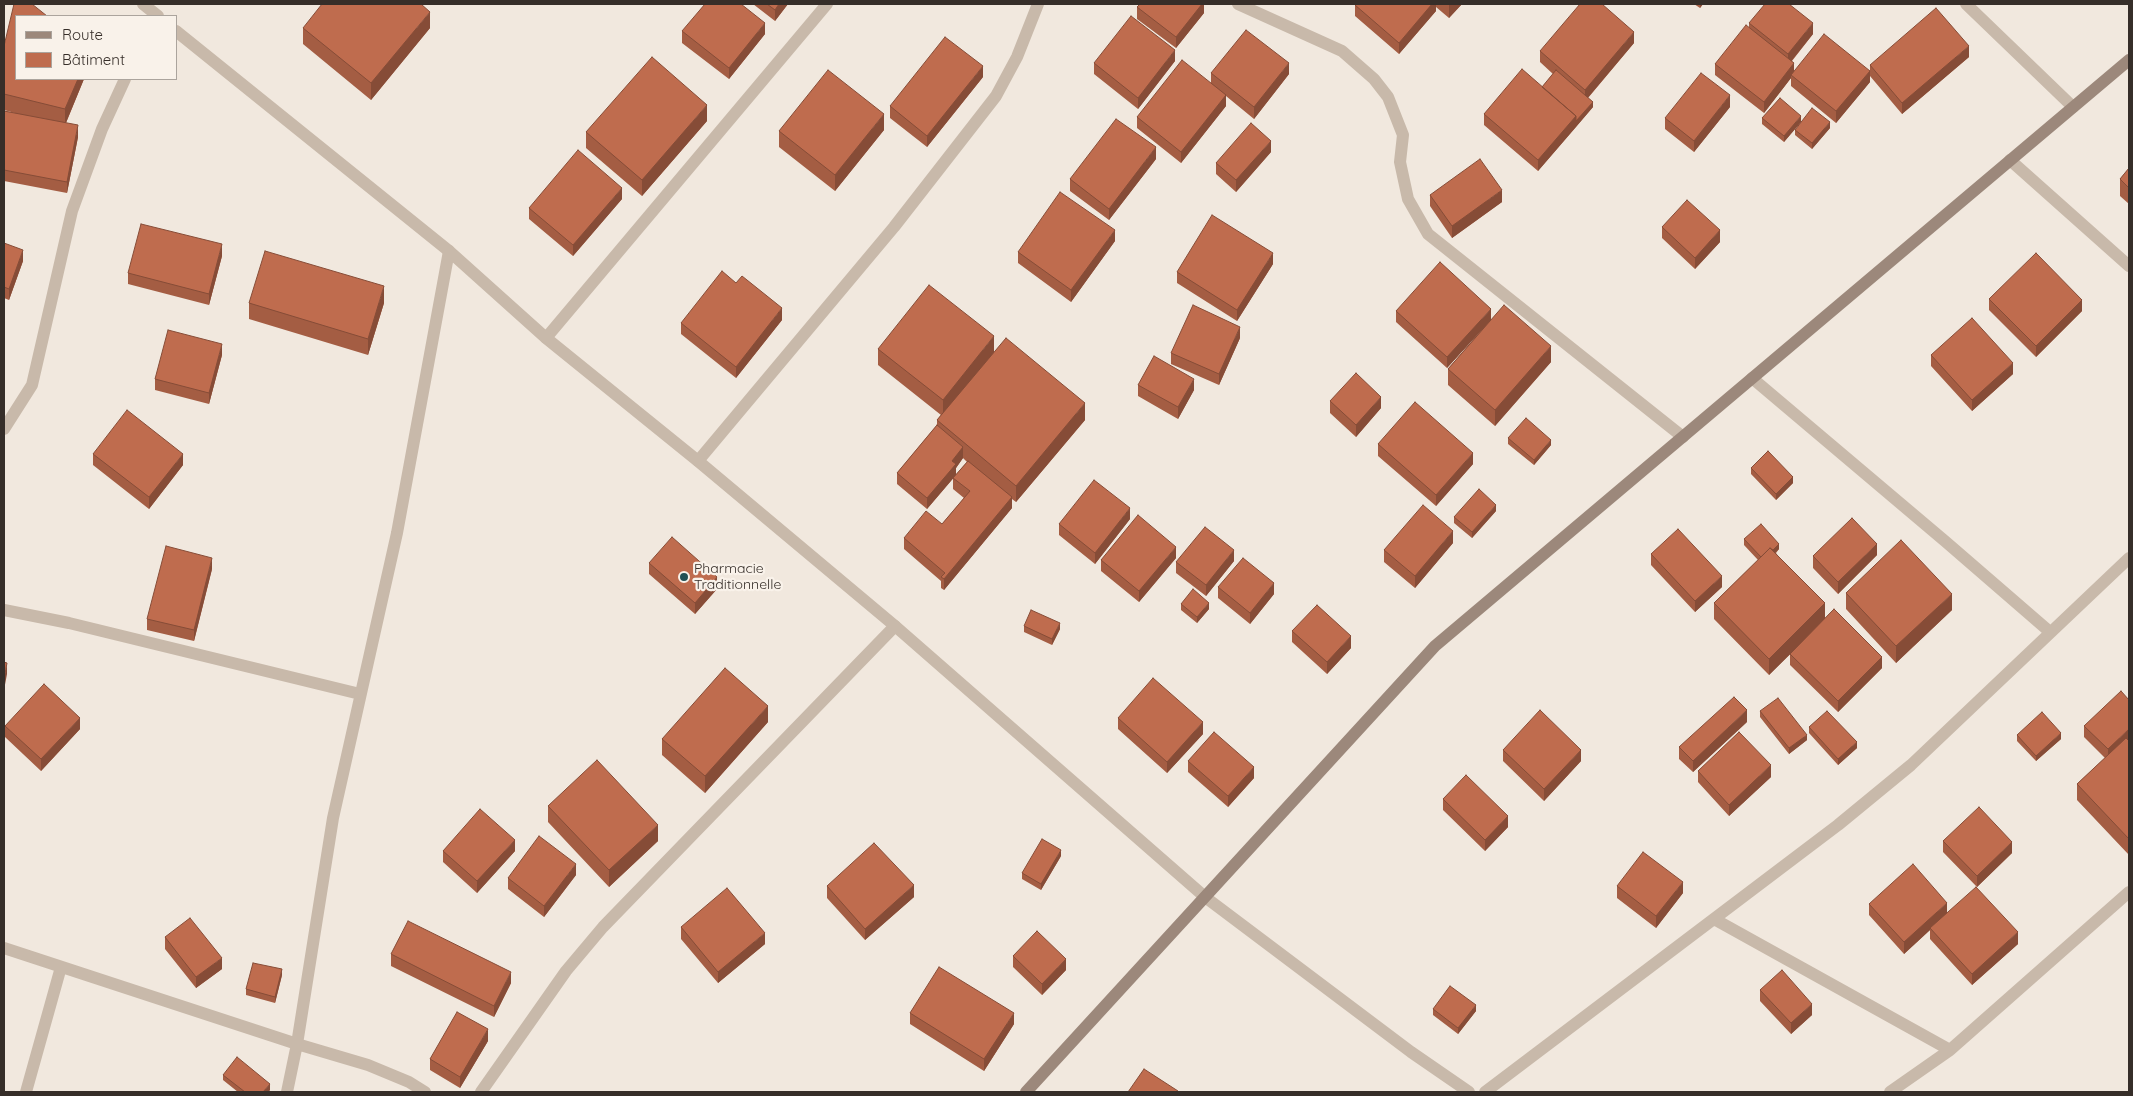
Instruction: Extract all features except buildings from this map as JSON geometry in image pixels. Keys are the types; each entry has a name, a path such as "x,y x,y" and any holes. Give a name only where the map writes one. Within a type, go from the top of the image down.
{"main road":[{"path":"1026,1092 1435,646 2129,60"}],"street":[{"path":"142,4 155,15"},
{"path":"546,338 827,4"},
{"path":"698,461 894,227 996,96 1017,57 1038,4"},
{"path":"1238,4 1342,52 1358,63 1388,97 1403,136 1400,162 1408,199 1428,234 1683,436"},
{"path":"1966,4 2073,107"},
{"path":"178,33 449,251 546,338 698,461 895,626 1205,897 1411,1052 1469,1092"},
{"path":"4,429 32,386 72,211 102,129 125,80"},
{"path":"2010,160 2129,266"},
{"path":"286,1092 297,1044 333,818 397,533 449,251"},
{"path":"1752,378 2050,632"},
{"path":"1485,1092 1838,825 1911,765 2129,558"},
{"path":"4,610 69,623 360,694"},
{"path":"481,1092 566,971 604,927 895,626"},
{"path":"1890,1092 1950,1050 2129,892"},
{"path":"1714,919 1950,1050"},
{"path":"4,948 297,1044 368,1065 409,1082 425,1092"},
{"path":"26,1092 61,966"}],"place":[{"name":"Pharmacie Traditionnelle","path":"684,577"}]}
